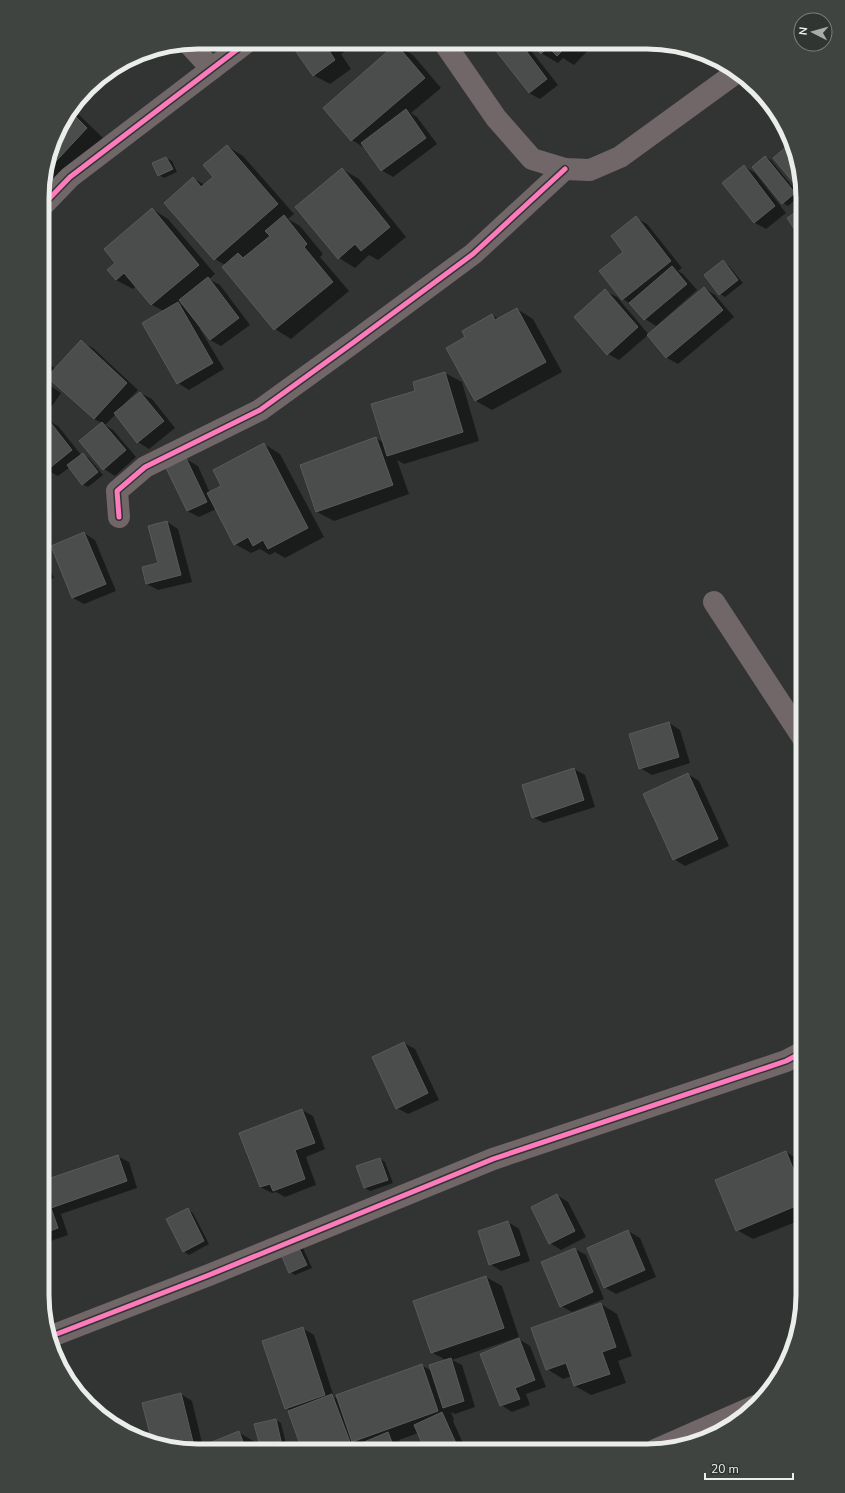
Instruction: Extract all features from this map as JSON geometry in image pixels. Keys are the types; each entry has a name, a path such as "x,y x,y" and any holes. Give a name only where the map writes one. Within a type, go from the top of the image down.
{"street":[{"path":"194,49 212,69"},
{"path":"49,199 70,177 238,49"},
{"path":"448,49 496,118 532,159 565,168 590,170 620,157 732,76"},
{"path":"119,517 117,491 145,467 260,410 473,254 565,168"},
{"path":"714,602 796,727"},
{"path":"55,1335 209,1275 493,1159 786,1062 796,1056"},
{"path":"674,1441 737,1414"}],"building":[{"path":"294,49 328,49 335,60 313,76"},
{"path":"390,49 400,49 425,78 351,141 323,108"},
{"path":"499,49 525,49 547,79 529,93 496,51"},
{"path":"536,49 546,49 541,54"},
{"path":"550,49 564,49 557,56"},
{"path":"406,109 426,138 381,171 361,143"},
{"path":"74,115 87,128 53,164 60,141"},
{"path":"227,145 278,204 214,260 164,203 193,177 201,187 213,177 203,165"},
{"path":"787,146 796,185 773,158"},
{"path":"765,156 795,193 782,204 752,167"},
{"path":"166,157 173,169 158,176 152,163"},
{"path":"744,165 775,206 754,223 722,183"},
{"path":"342,168 390,227 361,251 355,244 338,259 295,207"},
{"path":"152,208 199,265 151,305 124,273 116,280 107,270 115,263 104,249"},
{"path":"796,212 796,232 787,218"},
{"path":"284,215 307,244 304,247 333,282 274,330 222,267 238,253 243,258 270,236 265,231"},
{"path":"636,216 671,261 622,300 599,271 623,252 611,236"},
{"path":"723,260 738,280 719,295 704,275"},
{"path":"672,266 687,284 644,320 629,303"},
{"path":"208,277 239,318 210,340 179,300"},
{"path":"704,287 723,310 666,358 647,335"},
{"path":"605,289 638,327 607,355 574,317"},
{"path":"178,302 213,363 177,384 142,323"},
{"path":"517,308 546,362 475,401 446,348 465,337 462,331 492,314 495,320"},
{"path":"81,340 127,383 94,419 49,379 49,375"},
{"path":"445,372 463,432 387,456 371,404 415,391 413,382"},
{"path":"140,392 164,421 137,443 114,413"},
{"path":"49,421 72,450 49,469"},
{"path":"102,422 126,450 103,470 79,441"},
{"path":"376,437 393,485 316,512 300,465"},
{"path":"264,443 308,528 268,549 263,540 253,546 248,537 234,545 207,493 221,486 213,470"},
{"path":"83,453 98,472 82,485 67,465"},
{"path":"186,458 207,502 187,511 166,468"},
{"path":"167,521 181,575 146,584 142,567 158,563 148,526"},
{"path":"84,532 106,584 72,598 51,546"},
{"path":"669,722 679,757 639,769 629,734"},
{"path":"574,768 584,800 532,818 522,785"},
{"path":"688,773 718,839 673,860 643,794"},
{"path":"404,1042 428,1093 396,1109 372,1057"},
{"path":"302,1109 315,1143 295,1150 305,1179 273,1191 270,1184 260,1187 239,1133"},
{"path":"786,1151 796,1176 796,1206 736,1231 715,1180"},
{"path":"118,1155 127,1181 51,1208 58,1228 49,1231 49,1179"},
{"path":"380,1158 388,1180 364,1188 356,1166"},
{"path":"557,1194 575,1231 549,1244 531,1207"},
{"path":"188,1208 204,1241 183,1252 166,1219"},
{"path":"508,1221 520,1255 489,1265 478,1231"},
{"path":"628,1230 645,1270 604,1288 587,1248"},
{"path":"297,1244 307,1265 289,1273 280,1252"},
{"path":"575,1248 593,1292 560,1307 541,1262"},
{"path":"486,1276 504,1328 431,1353 413,1301"},
{"path":"601,1303 616,1347 602,1352 610,1374 574,1386 566,1363 546,1370 531,1328"},
{"path":"303,1327 325,1395 285,1409 262,1341"},
{"path":"519,1338 535,1380 515,1388 520,1399 500,1406 480,1354"},
{"path":"451,1358 464,1401 443,1408 429,1365"},
{"path":"422,1364 438,1411 352,1442 336,1395"},
{"path":"181,1393 194,1444 179,1443 150,1436 142,1403"},
{"path":"332,1394 351,1444 300,1444 288,1411"},
{"path":"442,1412 456,1444 422,1444 414,1425"},
{"path":"276,1419 281,1441 268,1444 259,1444 254,1424"},
{"path":"239,1431 244,1444 207,1444"},
{"path":"388,1432 393,1444 359,1444"}],"cycle path":[{"path":"49,199 70,177 238,49"},
{"path":"119,517 117,491 145,467 260,410 473,254 565,169"},
{"path":"55,1335 209,1275 493,1159 786,1061 796,1056"}]}
